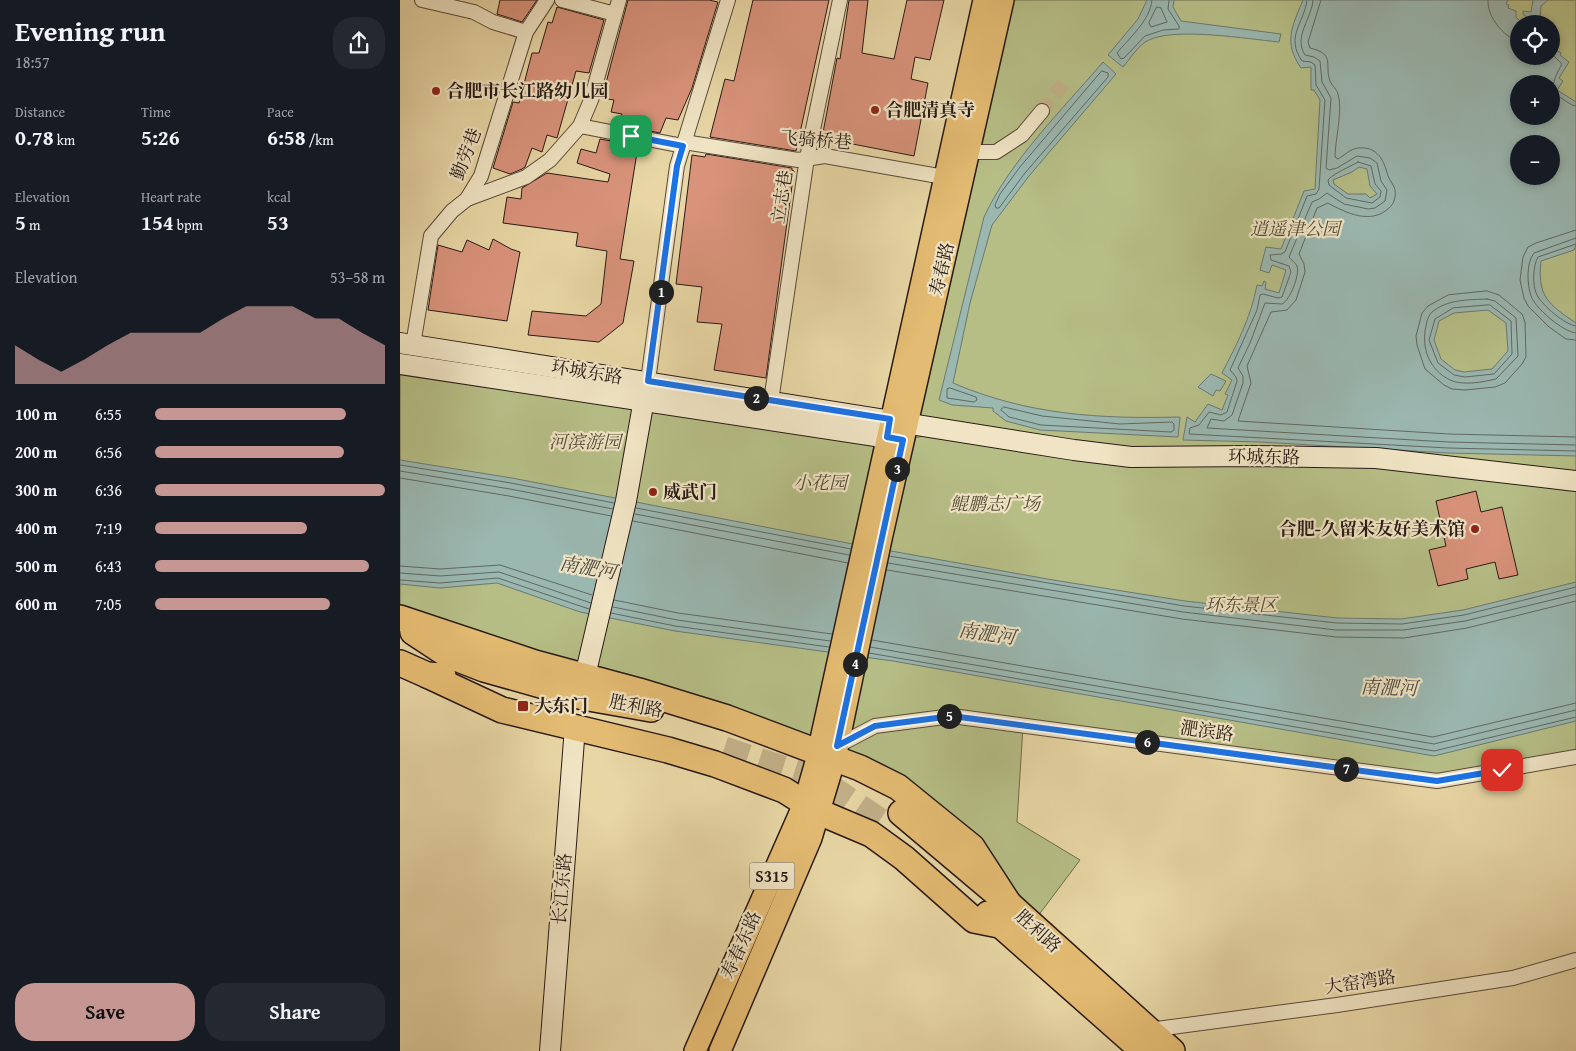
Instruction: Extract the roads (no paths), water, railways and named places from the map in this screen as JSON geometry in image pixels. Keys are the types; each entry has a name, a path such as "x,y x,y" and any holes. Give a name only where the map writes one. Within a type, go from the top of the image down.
{"highway":[{"path":"400,618 535,663 639,690 830,752 898,787 972,847 1004,914 974,920 904,858 871,834 811,808 784,790 716,764 668,750 502,710 428,675"},
{"name":"胜利路","path":"400,624 448,655 484,670 583,697 666,712 717,726 763,743"},
{"name":"胜利路","path":"400,663 428,675 460,677 524,692 724,749"},
{"name":"胜利路","path":"892,818 1146,1040 1172,1051"}],"main road":[{"name":"寿春路","path":"897,430 944,177 984,0"},
{"name":"寿春路","path":"839,698 897,430 969,152 1003,0"},
{"name":"寿春东路","path":"695,1051 811,808 830,752 839,698"},
{"name":"寿春东路","path":"720,1051 811,838 811,808"}],"street":[{"path":"422,0 474,12 493,22 526,32"},
{"name":"勤劳巷","path":"406,344 431,236 452,211 467,200 481,176 526,32 547,0"},
{"path":"562,0 615,14"},
{"path":"467,200 526,177 550,160 580,126 591,100 619,0"},
{"path":"585,676 594,644 626,500 648,381 677,166 728,0"},
{"name":"立志巷","path":"771,401 807,158 840,0"},
{"path":"969,152 996,152 1022,135 1042,111"},
{"name":"飞骑桥巷","path":"580,126 684,144 798,160 825,156 944,177"},
{"name":"环城东路","path":"406,344 771,401 897,430"},
{"name":"环城东路","path":"400,364 644,401 897,430 952,431 1131,457 1376,458 1576,481"},
{"name":"淝滨路","path":"830,752 875,726 952,716 1437,781 1576,757"},
{"name":"长江东路","path":"550,1051 575,727"},
{"name":"大窑湾路","path":"1146,1040 1337,1005 1513,978 1576,960"}],"water":[{"path":"1147,0 1174,0 1173,7 1181,21 1281,34 1279,42 1194,34 1161,36 1149,40 1142,45 1123,67 1108,55 1138,19"},
{"path":"1303,0 1508,0 1506,4 1509,5 1508,8 1516,11 1516,15 1510,15 1510,65 1560,65 1560,55 1569,62 1560,76 1510,75 1510,125 1560,125 1560,92 1576,102 1576,245 1574,250 1541,261 1540,273 1546,298 1558,310 1576,323 1576,456 1448,453 1260,442 1183,440 1187,417 1195,422 1208,404 1222,410 1228,395 1225,394 1232,380 1222,373 1247,319 1257,285 1262,286 1264,281 1266,282 1265,289 1279,293 1286,270 1272,265 1269,273 1260,270 1266,247 1281,249 1304,191 1315,189 1320,100 1314,90 1311,90 1311,67 1301,68 1295,59 1291,42 1293,27","holes":["1359,167 1367,169 1370,186 1377,194 1370,198 1366,194 1348,194 1334,184 1333,180","1488,310 1506,323 1508,351 1492,369 1464,372 1455,370 1441,359 1434,340 1439,321 1454,313"]},
{"path":"1533,0 1548,0 1541,6 1540,15 1523,14 1523,11 1531,12"},
{"path":"1103,62 1116,74 1029,176 992,225 970,303 953,383 1009,402 1064,413 1121,417 1180,417 1178,437 1040,430 1006,421 993,411 993,408 952,405 939,400 984,217 995,196 1022,156"},
{"path":"1211,374 1226,381 1220,391 1216,390 1213,396 1198,387"},
{"name":"南淝河","path":"400,460 512,478 863,546 1053,580 1185,601 1337,618 1401,619 1463,610 1576,582 1576,721 1434,756 893,661 675,631 580,612 497,583 440,588 400,584"}],"tunnel":[{"path":"1042,111 1064,83"},
{"path":"724,749 822,781 882,822"}],"place":[{"name":"合肥市长江路幼儿园","path":"436,91"},
{"name":"合肥清真寺","path":"875,110"},
{"name":"威武门","path":"653,492"},
{"name":"合肥-久留米友好美术馆","path":"1475,529"},
{"name":"大东门","path":"523,706"}],"park label":[{"name":"逍遥津公园","path":"1295,229"},
{"name":"河滨游园","path":"585,442"},
{"name":"小花园","path":"820,483"},
{"name":"鲲鹏志广场","path":"995,504"},
{"name":"环东景区","path":"1241,605"}]}
